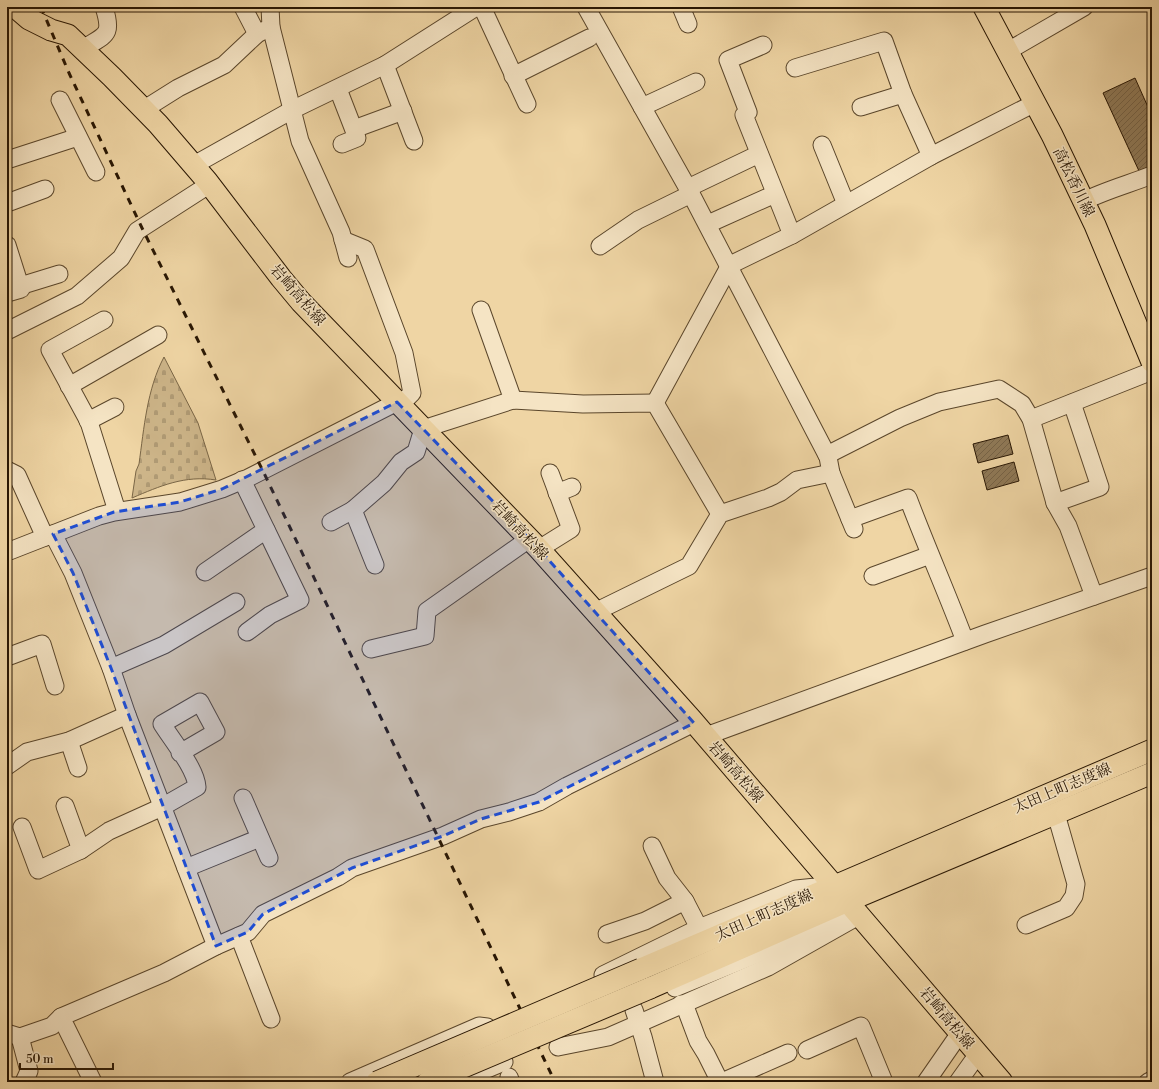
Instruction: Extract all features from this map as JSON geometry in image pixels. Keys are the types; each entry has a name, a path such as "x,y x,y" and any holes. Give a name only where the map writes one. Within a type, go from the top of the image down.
{"main road":[{"name":"岩崎高松線","path":"15,7 29,19 51,30 68,36 84,49 144,110 210,184 281,278 534,544 700,730 978,1054 997,1080"},
{"name":"高松香川線","path":"984,7 1035,103 1146,330 1152,362"},
{"name":"太田上町志度線","path":"377,1082 1152,750"},
{"name":"太田上町志度線","path":"428,1082 650,988 854,908 1056,814 1152,773"}],"street":[{"path":"84,49 105,34 108,30 109,24 104,7"},
{"path":"243,7 264,30 292,110 300,141 343,240 348,258"},
{"path":"144,110 178,88 224,65 264,30 270,7"},
{"path":"194,166 292,110 385,65 476,7"},
{"path":"482,7 527,104"},
{"path":"586,7 730,265 827,454 831,474 852,524 908,498 965,641"},
{"path":"681,7 688,24"},
{"path":"1008,50 1084,7"},
{"path":"513,76 589,38"},
{"path":"795,68 884,41 903,94 931,156"},
{"path":"763,45 728,60 748,112 744,115 792,236"},
{"path":"385,65 414,141"},
{"path":"642,107 696,82"},
{"path":"338,89 357,138 342,144"},
{"path":"861,108 903,94"},
{"path":"60,100 96,172"},
{"path":"655,403 730,265 792,236 931,156 1035,103"},
{"path":"354,129 403,111"},
{"path":"7,160 78,137"},
{"path":"822,145 846,204"},
{"path":"600,246 638,220 759,154"},
{"path":"1084,201 1103,192 1120,188 1152,175"},
{"path":"7,331 77,296 121,258 137,231 210,184"},
{"path":"7,202 45,189"},
{"path":"708,224 775,194"},
{"path":"7,552 99,516 117,511 180,502 222,489 399,403 412,393 404,353 365,249 343,240"},
{"path":"8,251 14,290 59,274"},
{"path":"481,310 513,400"},
{"path":"104,320 50,350 88,421 117,511"},
{"path":"69,386 158,335"},
{"path":"1031,419 1152,371"},
{"path":"827,454 900,418 939,402 999,389 1022,404 1031,419 1055,504 1068,526 1094,596"},
{"path":"331,522 353,510 384,483 401,462 416,452 423,429 513,400 583,404 655,403"},
{"path":"655,403 720,514"},
{"path":"1055,504 1100,487 1072,403"},
{"path":"88,421 114,407"},
{"path":"7,470 17,475 49,535 73,573 111,668 127,715 216,946"},
{"path":"371,649 425,636 427,611 534,544 571,529 565,490 550,473"},
{"path":"595,612 689,566 720,514 768,498 781,492 797,480 831,474"},
{"path":"242,480 300,600 270,615 246,632"},
{"path":"353,510 375,565"},
{"path":"205,572 266,530"},
{"path":"873,576 930,555"},
{"path":"24,1082 29,1071 14,1035 52,1026 62,1018 164,973 216,946 248,932 263,914 338,877 352,868 443,836 481,818 509,812 540,802 567,786 700,730 965,641 1152,576"},
{"path":"111,668 164,645 236,602"},
{"path":"7,657 42,644 55,686"},
{"path":"7,766 27,752 69,741 127,715"},
{"path":"69,741 78,768"},
{"path":"22,827 38,870 80,850 109,831 162,807 197,787 197,779 180,753"},
{"path":"243,798 270,858"},
{"path":"65,806 80,850"},
{"path":"1026,925 1066,908 1074,896 1076,884 1056,814"},
{"path":"186,868 260,838"},
{"path":"652,846 667,878 685,901 699,928"},
{"path":"834,885 796,889 699,928 632,960 617,972 556,994 550,1003 560,1030 575,1030 823,927 854,908"},
{"path":"607,934 644,920 685,901"},
{"path":"558,1047 599,1040 636,1017 681,1004 768,966 854,908"},
{"path":"239,936 271,1019"},
{"path":"681,1004 686,1009 698,1041 721,1082 788,1053"},
{"path":"636,1017 655,1082"},
{"path":"62,1018 93,1082"},
{"path":"350,1082 479,1026 487,1027 504,1062 456,1082"},
{"path":"807,1050 861,1026 884,1082"},
{"path":"926,1082 960,1033"},
{"path":"958,1082 978,1054"},
{"path":"1148,1082 1152,1080"}],"highlighted area":[{"path":"397,402 539,549 694,723 539,802 481,819 443,836 352,868 263,914 248,932 216,946 111,668 73,573 53,534 114,512 180,502 222,489"}],"green space":[{"path":"164,357 198,423 216,480 183,480 153,489 132,498 150,395 158,369"}],"building":[{"path":"1135,78 1152,116 1152,151 1150,152 1152,165 1139,171 1103,93"},
{"path":"1008,435 1013,454 978,463 973,444"},
{"path":"1014,462 1019,481 987,490 982,471"}],"railway":[{"path":"41,7 69,73 142,228 263,471 555,1082"}]}
